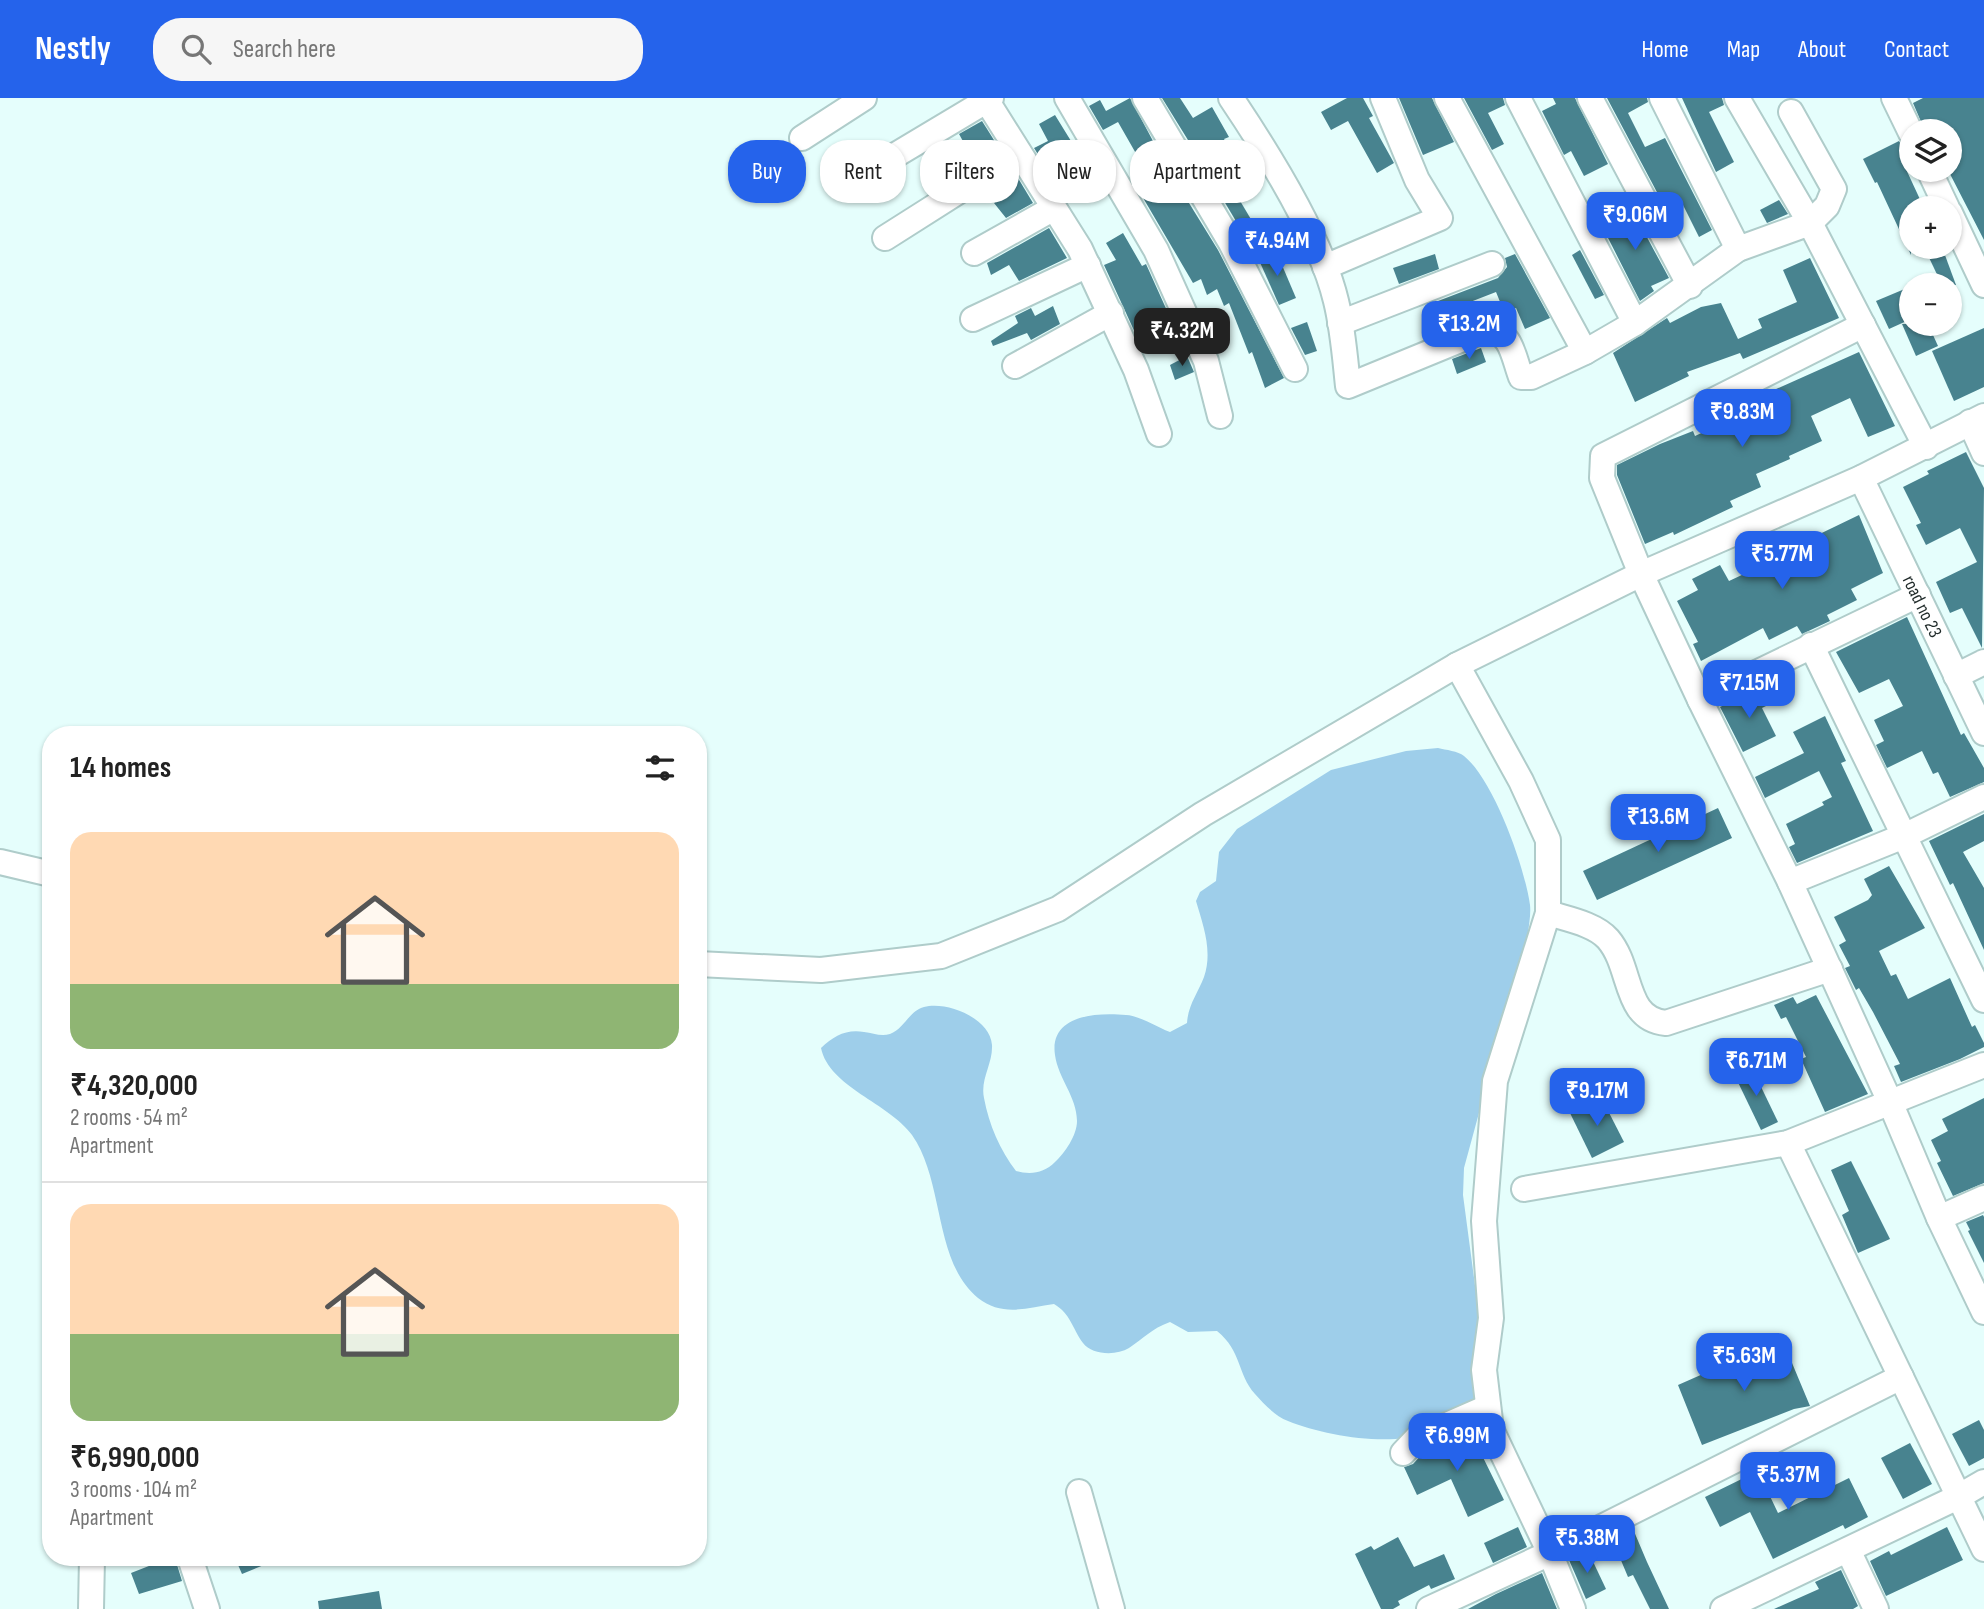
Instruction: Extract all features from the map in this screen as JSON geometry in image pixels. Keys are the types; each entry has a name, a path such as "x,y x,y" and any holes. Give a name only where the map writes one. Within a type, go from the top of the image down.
{"street":[{"path":"802,138 864,98"},
{"path":"1067,98 1156,250 1206,360 1220,416"},
{"path":"1145,98 1231,243 1295,369"},
{"path":"1231,98 1254,131 1325,267 1336,301 1348,386 1487,330 1499,331 1505,336 1521,377 1531,377 1585,352 1635,323 1738,249 1810,223 1827,206 1834,189 1791,112"},
{"path":"1325,267 1440,218 1417,180 1383,98"},
{"path":"1447,98 1585,352"},
{"path":"1518,98 1635,323"},
{"path":"1590,98 1690,286"},
{"path":"1662,98 1738,249"},
{"path":"1737,98 1810,223 1926,447"},
{"path":"1894,98 1904,119"},
{"path":"906,149 988,99 1012,140"},
{"path":"1019,153 1088,265 1111,313 1158,434"},
{"path":"885,238 940,203"},
{"path":"974,253 1054,208"},
{"path":"1962,238 1984,285"},
{"path":"1340,323 1492,264"},
{"path":"973,319 1088,265"},
{"path":"1015,366 1111,313"},
{"path":"1863,325 1603,456 1602,478 1641,574 1790,882 1890,1102 1939,1218 1984,1312"},
{"path":"707,964 821,970 941,956 954,951 1058,909 1203,814 1457,666 1641,574 1861,478 1977,419 1984,453"},
{"name":"road no 23","path":"1861,478 1984,733"},
{"path":"1700,700 1917,595"},
{"path":"1811,645 1984,1000"},
{"path":"1956,676 1984,663"},
{"path":"1457,666 1521,781 1548,840 1548,913 1495,1081 1484,1221 1491,1318 1484,1370 1491,1429 1550,1553 1573,1609"},
{"path":"1790,882 1904,836 1984,797"},
{"path":"0,862 42,872"},
{"path":"1548,913 1580,922 1607,936 1623,961 1640,1013 1653,1022 1666,1023 1830,969"},
{"path":"1524,1189 1787,1143 1984,1065"},
{"path":"1787,1143 1984,1549"},
{"path":"1939,1218 1984,1198"},
{"path":"1429,1609 1550,1553 1901,1377"},
{"path":"1404,1453 1417,1438 1488,1407"},
{"path":"1739,1606 1984,1482"},
{"path":"1079,1492 1112,1609"},
{"path":"1848,1550 1875,1609"},
{"path":"91,1609 92,1566"},
{"path":"193,1566 207,1609"}],"water":[{"path":"1438,748 1464,756 1486,784 1515,848 1530,908 1528,933 1464,1168 1463,1195 1480,1323 1482,1403 1440,1428 1410,1438 1375,1439 1338,1435 1288,1421 1270,1409 1249,1386 1231,1346 1217,1331 1188,1332 1170,1322 1124,1351 1104,1353 1087,1347 1068,1317 1054,1304 1015,1310 996,1308 978,1298 953,1264 930,1175 912,1135 889,1113 835,1074 826,1062 821,1048 846,1033 858,1031 890,1034 914,1012 924,1007 944,1007 966,1014 984,1027 992,1045 983,1091 989,1118 1000,1146 1016,1171 1042,1171 1051,1166 1066,1149 1073,1138 1077,1121 1074,1104 1055,1055 1055,1042 1059,1031 1077,1019 1102,1014 1132,1016 1170,1032 1187,1023 1208,958 1206,938 1196,901 1200,892 1216,881 1219,852 1237,829 1331,770 1406,751"}],"building":[{"path":"1130,98 1152,140 1130,140 1130,143 1118,122 1103,130 1089,106 1100,100 1106,111"},
{"path":"1162,98 1180,98 1193,118 1212,107 1229,137 1225,140 1188,140"},
{"path":"1347,98 1363,98 1373,116 1369,118 1394,163 1377,173 1348,121 1331,130 1321,112"},
{"path":"1399,98 1432,98 1454,142 1423,155"},
{"path":"1464,98 1503,98 1505,105 1488,113 1504,144 1492,150"},
{"path":"1553,98 1575,98 1608,164 1584,176 1571,151 1564,155 1542,111 1556,104"},
{"path":"1607,98 1647,98 1648,102 1628,113 1645,147 1665,138 1712,230 1699,237 1683,205 1668,213"},
{"path":"1682,98 1722,98 1724,105 1709,112 1734,162 1716,172"},
{"path":"1923,98 1984,98 1984,240 1954,182 1962,182 1962,119 1920,119 1913,103"},
{"path":"1055,115 1070,140 1047,140 1039,124"},
{"path":"982,121 994,140 962,140 959,134"},
{"path":"1899,141 1899,182 1912,182 1918,196 1899,196 1899,229 1877,182 1875,183 1863,159"},
{"path":"1019,180 1033,203 1006,218 994,203 1019,203"},
{"path":"1779,200 1788,214 1767,223 1760,210"},
{"path":"1146,203 1189,203 1218,250 1284,378 1265,388 1229,303 1224,306 1217,289 1207,295 1201,279 1193,283"},
{"path":"1225,203 1241,203 1252,221 1240,228"},
{"path":"1629,204 1669,278 1651,286 1654,291 1640,301 1605,232 1612,229 1605,216"},
{"path":"1290,225 1296,240 1264,253 1259,238"},
{"path":"1049,228 1067,258 1019,281 1009,265 991,275 987,263"},
{"path":"1123,233 1142,266 1146,264 1173,324 1155,332 1159,344 1143,350 1104,265 1116,260 1106,243"},
{"path":"1580,250 1604,295 1595,299 1572,255"},
{"path":"1276,251 1296,298 1279,305 1258,258"},
{"path":"1435,254 1439,269 1399,284 1393,268"},
{"path":"1515,254 1550,318 1525,329 1516,308 1505,314 1496,292 1429,318 1425,306 1498,278 1507,267 1505,258"},
{"path":"1810,258 1839,318 1743,359 1740,353 1687,372 1689,376 1635,402 1613,353 1667,318 1670,323 1701,307 1721,303 1738,339 1762,328 1758,319 1797,302 1783,270"},
{"path":"1930,259 1946,259 1952,273 1936,273"},
{"path":"1899,291 1899,324 1889,329 1876,301"},
{"path":"1053,306 1060,324 1031,340 1027,333 993,346 991,341 1018,323 1015,316 1031,308 1035,316"},
{"path":"1307,322 1317,351 1305,355 1291,328"},
{"path":"1984,328 1984,387 1954,401 1932,351"},
{"path":"1907,336 1933,336 1938,346 1916,356"},
{"path":"1481,348 1486,362 1457,374 1452,359"},
{"path":"1859,352 1895,426 1868,437 1850,398 1811,416 1822,441 1756,474 1761,487 1730,501 1733,507 1674,535 1673,532 1645,544 1617,475 1617,465 1660,444 1693,431 1695,436 1740,415 1736,407"},
{"path":"1187,356 1194,372 1175,380 1170,365"},
{"path":"1966,452 1984,488 1982,648 1962,608 1950,613 1936,582 1977,562 1960,528 1926,545 1916,525 1921,523 1903,487 1929,474 1927,471"},
{"path":"1859,515 1883,573 1851,589 1857,600 1827,615 1830,621 1802,634 1797,626 1769,640 1763,628 1701,661 1693,644 1698,642 1677,601 1698,590 1692,579 1720,565 1729,581 1759,567 1761,572 1807,549 1803,542"},
{"path":"1907,617 1961,735 1964,733 1984,768 1984,782 1950,797 1938,772 1933,774 1922,751 1887,768 1876,745 1884,741 1874,720 1903,706 1889,679 1859,693 1836,652"},
{"path":"1758,689 1766,706 1762,708 1776,736 1743,752 1720,707"},
{"path":"1825,716 1846,761 1841,763 1873,831 1797,863 1789,847 1795,844 1786,824 1824,805 1822,802 1832,797 1819,771 1765,798 1755,777 1804,753 1793,732"},
{"path":"1718,808 1732,838 1597,900 1583,871"},
{"path":"1984,814 1984,841 1963,852 1984,888 1984,950 1953,883 1950,885 1929,841"},
{"path":"1889,866 1925,928 1879,951 1891,976 1896,974 1908,999 1950,978 1972,1027 1975,1025 1984,1043 1984,1047 1960,1059 1901,1082 1894,1066 1900,1064 1873,1012 1859,988 1856,990 1845,968 1850,966 1839,945 1846,941 1834,917 1868,900 1872,895 1864,879"},
{"path":"1816,995 1868,1094 1825,1112 1801,1059 1806,1057 1786,1017 1781,1019 1774,1005 1793,997 1797,1004"},
{"path":"1751,1066 1778,1122 1761,1130 1734,1074"},
{"path":"1601,1097 1624,1142 1592,1158 1570,1113"},
{"path":"1984,1098 1984,1183 1953,1196 1937,1163 1941,1161 1931,1140 1948,1131 1942,1119"},
{"path":"1851,1161 1890,1239 1858,1253 1842,1215 1849,1211 1831,1170"},
{"path":"1983,1215 1984,1217 1984,1263 1966,1222"},
{"path":"1782,1339 1810,1406 1794,1409 1702,1445 1678,1385"},
{"path":"1979,1420 1984,1430 1984,1458 1969,1466 1952,1434"},
{"path":"1470,1431 1504,1500 1468,1517 1451,1479 1417,1495 1404,1467 1413,1464 1426,1450"},
{"path":"1910,1443 1932,1484 1903,1499 1881,1458"},
{"path":"1758,1471 1778,1513 1849,1478 1868,1517 1845,1529 1843,1525 1773,1559 1750,1512 1720,1527 1705,1497"},
{"path":"1518,1527 1527,1547 1493,1563 1484,1543"},
{"path":"1947,1527 1963,1560 1886,1596 1870,1561 1889,1551 1891,1555"},
{"path":"1633,1529 1669,1609 1650,1609 1633,1575 1628,1577 1612,1539"},
{"path":"1398,1537 1414,1567 1444,1554 1455,1579 1431,1589 1429,1585 1398,1601 1400,1605 1393,1609 1381,1609 1355,1554 1371,1546 1374,1550"},
{"path":"1588,1551 1606,1589 1586,1599 1569,1560"},
{"path":"149,1566 177,1566 182,1581 139,1594 131,1573"},
{"path":"238,1566 262,1566 242,1574"},
{"path":"1841,1570 1858,1606 1853,1609 1774,1609 1819,1589 1815,1582"},
{"path":"1542,1573 1557,1609 1468,1609 1496,1594"},
{"path":"379,1591 382,1609 319,1609 318,1601"}]}
